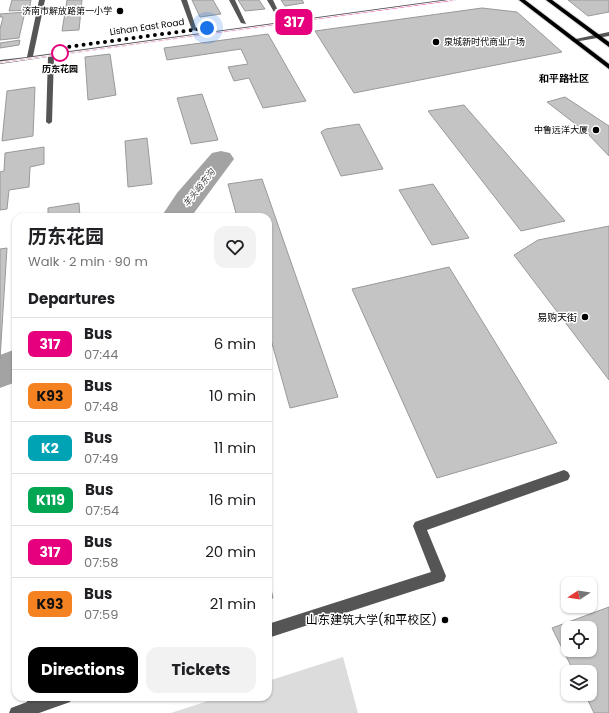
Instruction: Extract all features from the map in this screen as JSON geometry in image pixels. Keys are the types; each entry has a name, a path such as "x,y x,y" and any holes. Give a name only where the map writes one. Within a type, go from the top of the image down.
{"main road":[{"path":"522,0 609,67"},
{"path":"548,0 609,44"}],"street":[{"path":"31,55 42,0"},
{"path":"184,0 195,30"},
{"path":"232,0 244,23"},
{"path":"270,0 280,18"},
{"name":"Lishan East Road","path":"0,62 31,55 195,30 415,0"},
{"name":"Lishan East Road","path":"0,56 51,55 453,0"},
{"path":"574,40 609,34"},
{"path":"49,122 51,55"},
{"path":"272,630 439,576 419,526 564,476"},
{"path":"16,713 34,702"}],"shaded area":[{"path":"343,657 358,713 171,713 208,701 272,701 272,680"}],"building":[{"path":"12,0 31,0 29,10 9,11"},
{"path":"67,0 82,0 79,30 62,31"},
{"path":"192,0 213,0 221,14 200,17"},
{"path":"238,0 259,0 265,9 245,11"},
{"path":"281,0 302,0 304,3 285,6"},
{"path":"568,0 609,0 609,12 588,16"},
{"name":"泉城新时代商业广场","path":"482,8 517,12 562,52 354,93 315,31"},
{"path":"25,12 19,38 0,40 0,29 3,17 0,17 0,14"},
{"path":"268,34 306,101 263,108 249,78 234,81 228,67 248,64 241,49 167,60 164,48"},
{"path":"20,40 19,45 0,48 0,43"},
{"path":"110,54 116,95 88,100 85,57"},
{"path":"35,87 33,136 2,141 7,91"},
{"path":"202,94 218,140 191,144 177,98"},
{"name":"中鲁远洋大厦","path":"565,97 609,126 609,156 587,133 547,102"},
{"path":"464,105 565,221 521,231 428,111"},
{"path":"359,124 383,169 341,176 321,132 326,129"},
{"path":"147,138 152,184 128,187 125,141"},
{"path":"44,147 44,164 30,167 29,187 9,190 7,209 0,210 0,172 4,171 5,153"},
{"path":"262,179 338,397 290,408 272,343 272,213 236,213 228,184"},
{"path":"433,184 469,238 432,245 399,190"},
{"path":"79,203 80,213 48,213 48,208"},
{"name":"易购天街","path":"609,226 609,380 514,255 538,240"},
{"path":"7,248 0,359 0,249"},
{"path":"449,267 557,443 437,478 352,289"},
{"path":"609,607 609,713 594,713 588,701 597,701 597,665 570,665 566,657 597,657 597,621 571,621 593,613 597,613 597,611"},
{"path":"561,625 561,646 552,628"}],"waterway":[{"name":"羊头峪东沟","path":"179,213 187,200 221,159"},
{"name":"羊头峪东沟","path":"0,372 12,366"}],"bus line":[{"name":"317","path":"0,62 452,0"}],"place":[{"name":"济南市解放路第一小学","path":"120,11"},
{"name":"泉城新时代商业广场","path":"436,42"},
{"name":"历东花园","path":"60,53"},
{"name":"中鲁远洋大厦","path":"596,130"},
{"name":"易购天街","path":"585,317"},
{"name":"山东建筑大学(和平校区)","path":"445,620"}],"district":[{"name":"和平路社区","path":"564,78"}],"route":[{"path":"60,53 60,48 207,28"}]}
